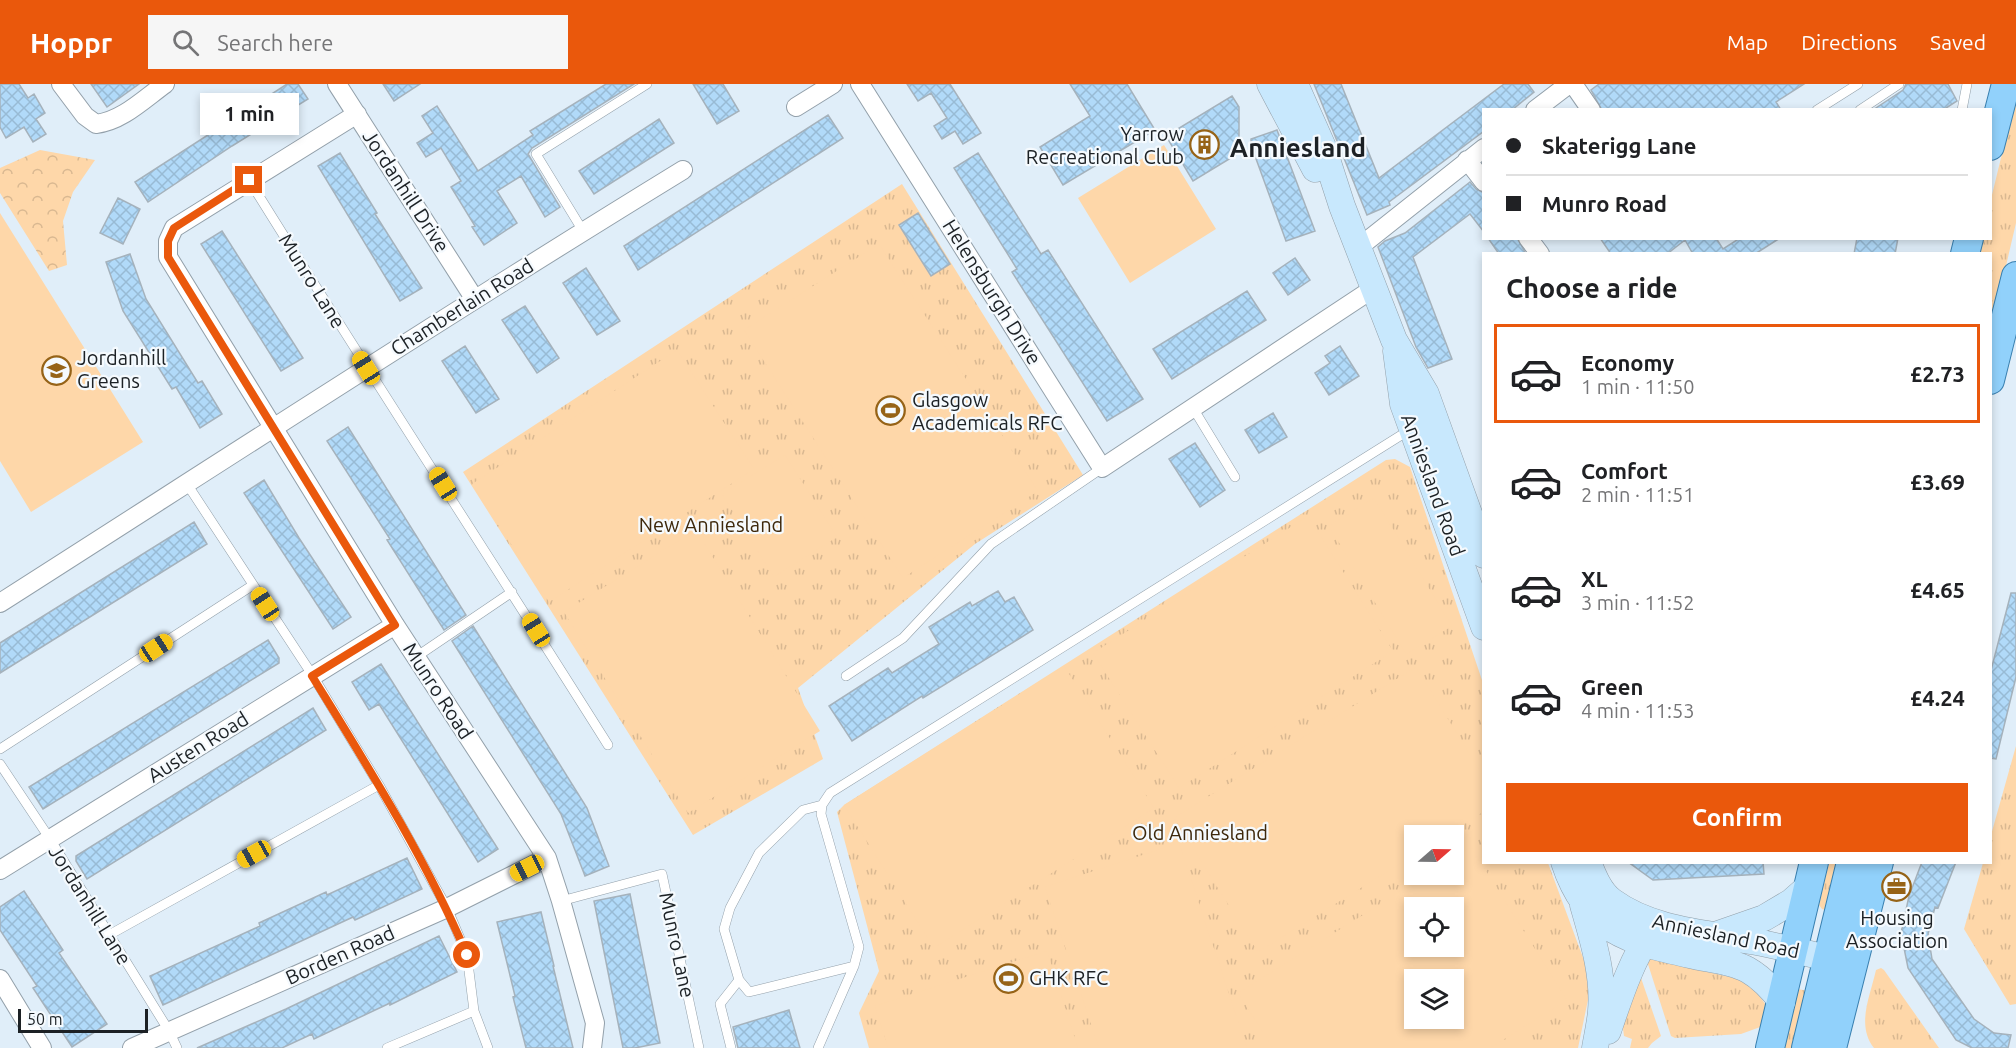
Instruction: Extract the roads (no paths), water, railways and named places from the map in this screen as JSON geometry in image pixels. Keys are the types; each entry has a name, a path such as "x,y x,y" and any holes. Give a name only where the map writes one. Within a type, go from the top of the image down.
{"main road":[{"path":"1992,138 2006,84"},
{"path":"1992,370 2016,276"},
{"path":"1848,1048 1844,1037 1841,961 1851,864"},
{"path":"1806,1048 1878,864"},
{"path":"1770,1048 1811,875"},
{"path":"1832,1048 1843,1010"}],"street":[{"path":"61,84 85,116 96,124 107,123 118,118 165,84"},
{"name":"Jordanhill Drive","path":"337,84 474,298"},
{"path":"796,107 833,84"},
{"name":"Helensburgh Drive","path":"860,84 1102,468"},
{"name":"Anniesland Road","path":"1270,84 1315,170 1342,206"},
{"name":"Anniesland Road","path":"1295,84 1323,147 1342,206 1394,340 1404,404 1424,424 1482,551"},
{"path":"1538,108 1571,84 1589,108"},
{"name":"Munro Road","path":"357,114 174,228 168,241 168,257 395,625 547,858 594,1023 592,1048"},
{"path":"1358,248 1482,149"},
{"path":"1467,160 1482,179"},
{"name":"Chamberlain Road","path":"0,603 474,298 683,170"},
{"path":"1102,468 1374,288"},
{"name":"Anniesland Road","path":"1424,424 1482,620"},
{"name":"Austen Road","path":"0,870 395,625"},
{"name":"Borden Road","path":"132,1048 447,908 547,858"},
{"name":"Anniesland Road","path":"1565,864 1582,902 1598,960 1601,1011 1595,1048"},
{"name":"Anniesland Road","path":"1589,864 1595,880 1611,900 1628,911 1657,924 1841,961"},
{"path":"1715,935 1764,918 1791,902 1811,875"},
{"name":"Anniesland Road","path":"1582,902 1606,926 1642,944 1738,966 1767,983 1782,1002"},
{"path":"1602,1048 1620,995 1642,944 1657,924"},
{"path":"0,979 42,1048"}],"lane":[{"path":"583,231 536,154 648,84"},
{"path":"1820,108 1858,84"},
{"path":"1863,108 1899,84"},
{"path":"1962,108 1967,84"},
{"name":"Munro Lane","path":"249,180 366,368 432,466 608,745"},
{"path":"1193,408 1235,477"},
{"path":"818,1048 854,966 859,947 821,814 822,805 830,793 1424,424"},
{"path":"846,676 903,638 991,544 1102,468"},
{"path":"187,484 312,676 379,785 447,908 467,955 474,1011 488,1048"},
{"path":"0,748 253,585"},
{"path":"416,657 512,592"},
{"name":"Jordanhill Lane","path":"0,764 50,839 169,1031 177,1048"},
{"path":"109,935 379,785"},
{"path":"822,805 803,810 759,853 730,908 724,929 739,980 749,992 854,966"},
{"name":"Munro Lane","path":"561,901 662,874 699,1048"},
{"path":"731,1048 720,1004 739,980"},
{"path":"387,1048 474,1011"}],"place":[{"name":"Yarrow Recreational Club","path":"1205,145"},
{"name":"Jordanhill Greens","path":"56,370"},
{"name":"Glasgow Academicals RFC","path":"891,411"},
{"name":"Housing Association","path":"1897,887"},
{"name":"GHK RFC","path":"1008,978"}],"district":[{"name":"Anniesland","path":"1298,148"}],"park label":[{"name":"New Anniesland","path":"711,525"},
{"name":"Old Anniesland","path":"1200,833"}]}
